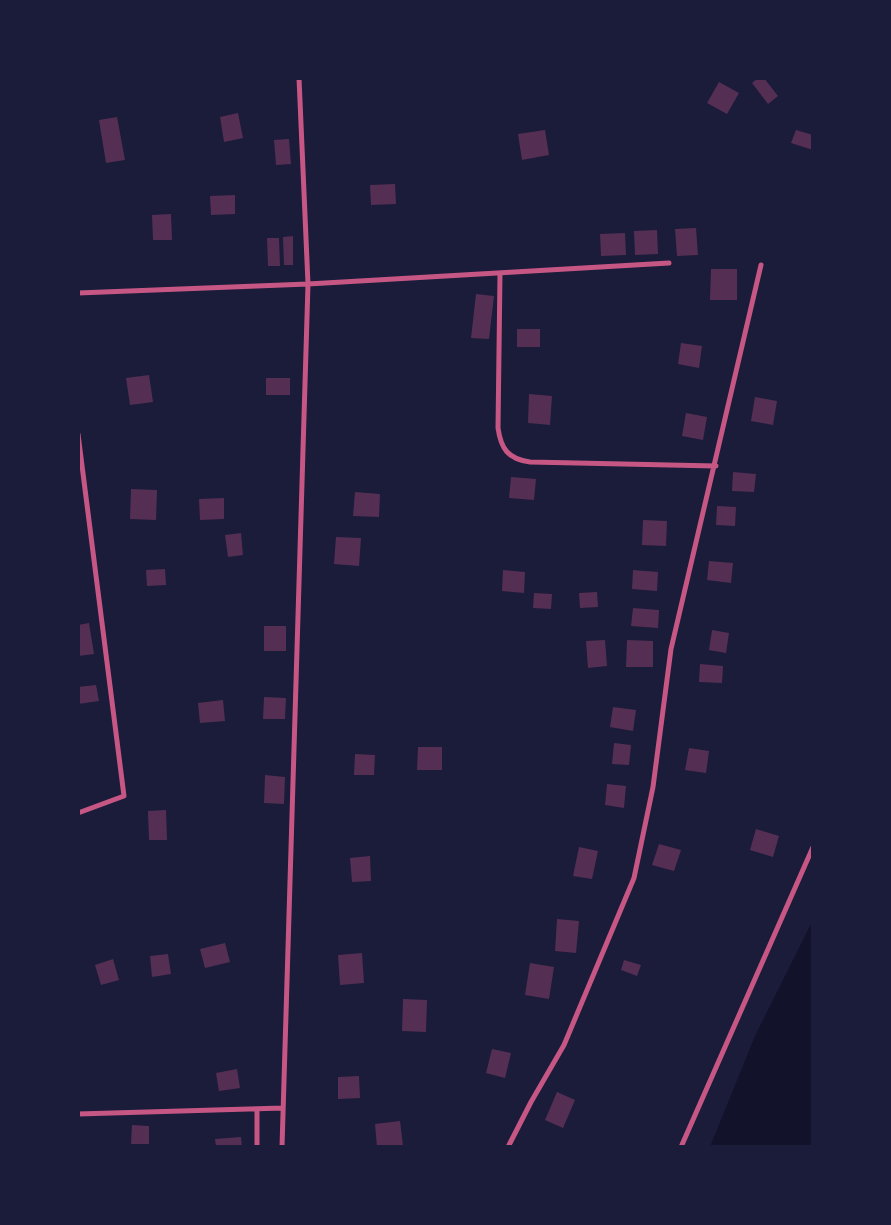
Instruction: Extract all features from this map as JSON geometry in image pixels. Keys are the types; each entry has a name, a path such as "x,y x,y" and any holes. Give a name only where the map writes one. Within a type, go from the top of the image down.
{"lane":[{"path":"282,1147 308,284 299,78"},
{"path":"78,293 308,284 669,263"},
{"path":"508,1147 564,1045 634,878 653,787 671,649 761,265"},
{"path":"500,274 498,428 500,442 507,453 515,460 530,462 716,466"},
{"path":"78,434 124,796 78,813"},
{"path":"681,1147 813,847"},
{"path":"78,1114 283,1108"},
{"path":"257,1109 257,1147"}],"shaded area":[{"path":"813,920 813,1147 710,1147 755,1036"}],"building":[{"path":"764,78 778,96 768,104 752,83"},
{"path":"719,82 739,93 727,114 707,103"},
{"path":"238,113 243,138 224,142 220,117"},
{"path":"117,117 125,160 106,163 99,120"},
{"path":"545,130 549,155 522,160 518,134"},
{"path":"796,130 813,135 813,150 791,143"},
{"path":"289,139 291,164 276,165 274,140"},
{"path":"395,184 396,204 371,205 370,185"},
{"path":"235,195 235,214 211,215 210,196"},
{"path":"171,214 172,240 153,240 152,215"},
{"path":"696,228 698,255 677,256 675,229"},
{"path":"657,230 658,254 635,255 634,231"},
{"path":"625,233 626,255 601,256 600,234"},
{"path":"293,236 293,265 284,265 283,237"},
{"path":"267,238 279,238 280,266 268,266"},
{"path":"711,269 737,269 737,300 710,300"},
{"path":"476,294 494,296 489,339 471,338"},
{"path":"517,329 540,329 540,347 517,347"},
{"path":"681,343 702,346 699,368 678,364"},
{"path":"149,375 153,402 130,405 126,378"},
{"path":"266,378 290,378 290,395 266,395"},
{"path":"529,394 552,396 550,425 528,423"},
{"path":"755,397 777,401 773,425 751,421"},
{"path":"686,413 707,417 703,440 682,436"},
{"path":"733,472 756,474 754,492 732,491"},
{"path":"511,477 536,479 534,500 509,498"},
{"path":"131,489 157,490 156,520 130,519"},
{"path":"355,492 380,494 379,517 353,516"},
{"path":"224,498 224,519 200,520 199,499"},
{"path":"717,506 736,507 735,526 716,525"},
{"path":"643,520 667,521 666,546 642,545"},
{"path":"241,533 243,555 228,557 225,535"},
{"path":"336,537 361,538 359,566 334,564"},
{"path":"709,561 733,563 731,583 707,580"},
{"path":"165,569 166,585 147,586 146,570"},
{"path":"503,570 525,572 524,593 502,591"},
{"path":"633,570 658,572 657,591 632,589"},
{"path":"597,592 598,607 580,608 579,593"},
{"path":"534,593 552,594 551,609 533,608"},
{"path":"633,608 659,610 658,628 631,626"},
{"path":"89,623 94,654 78,656 78,625"},
{"path":"264,626 286,626 286,651 264,651"},
{"path":"712,630 729,633 726,653 709,650"},
{"path":"605,640 607,666 588,668 586,641"},
{"path":"627,640 653,641 653,667 626,667"},
{"path":"700,664 723,666 722,683 699,682"},
{"path":"96,685 99,701 78,704 78,687"},
{"path":"264,697 286,698 285,719 263,719"},
{"path":"223,700 225,721 200,723 198,703"},
{"path":"613,707 636,710 633,731 610,727"},
{"path":"614,743 631,745 629,765 612,764"},
{"path":"418,747 442,747 442,770 417,770"},
{"path":"689,748 709,751 706,773 685,770"},
{"path":"355,754 375,755 374,775 354,775"},
{"path":"265,775 285,777 284,804 264,803"},
{"path":"607,784 626,786 624,808 605,805"},
{"path":"166,810 167,840 149,840 148,811"},
{"path":"756,829 779,836 773,857 750,850"},
{"path":"659,844 681,850 674,871 652,865"},
{"path":"579,847 598,851 592,879 573,876"},
{"path":"370,856 371,881 352,882 350,858"},
{"path":"557,919 579,921 576,953 555,951"},
{"path":"225,943 230,962 205,968 200,949"},
{"path":"362,953 364,983 340,985 338,955"},
{"path":"168,954 171,974 152,977 150,956"},
{"path":"113,959 119,980 101,985 95,965"},
{"path":"624,960 641,965 637,976 621,970"},
{"path":"530,963 554,967 549,999 525,995"},
{"path":"403,999 427,1000 426,1032 402,1031"},
{"path":"492,1049 511,1053 505,1078 486,1073"},
{"path":"237,1069 240,1088 219,1091 216,1073"},
{"path":"359,1076 360,1098 338,1099 338,1077"},
{"path":"557,1092 575,1100 563,1128 545,1120"},
{"path":"400,1121 403,1146 377,1147 375,1124"},
{"path":"132,1125 149,1126 149,1144 131,1144"},
{"path":"241,1137 242,1147 216,1147 215,1139"}]}
